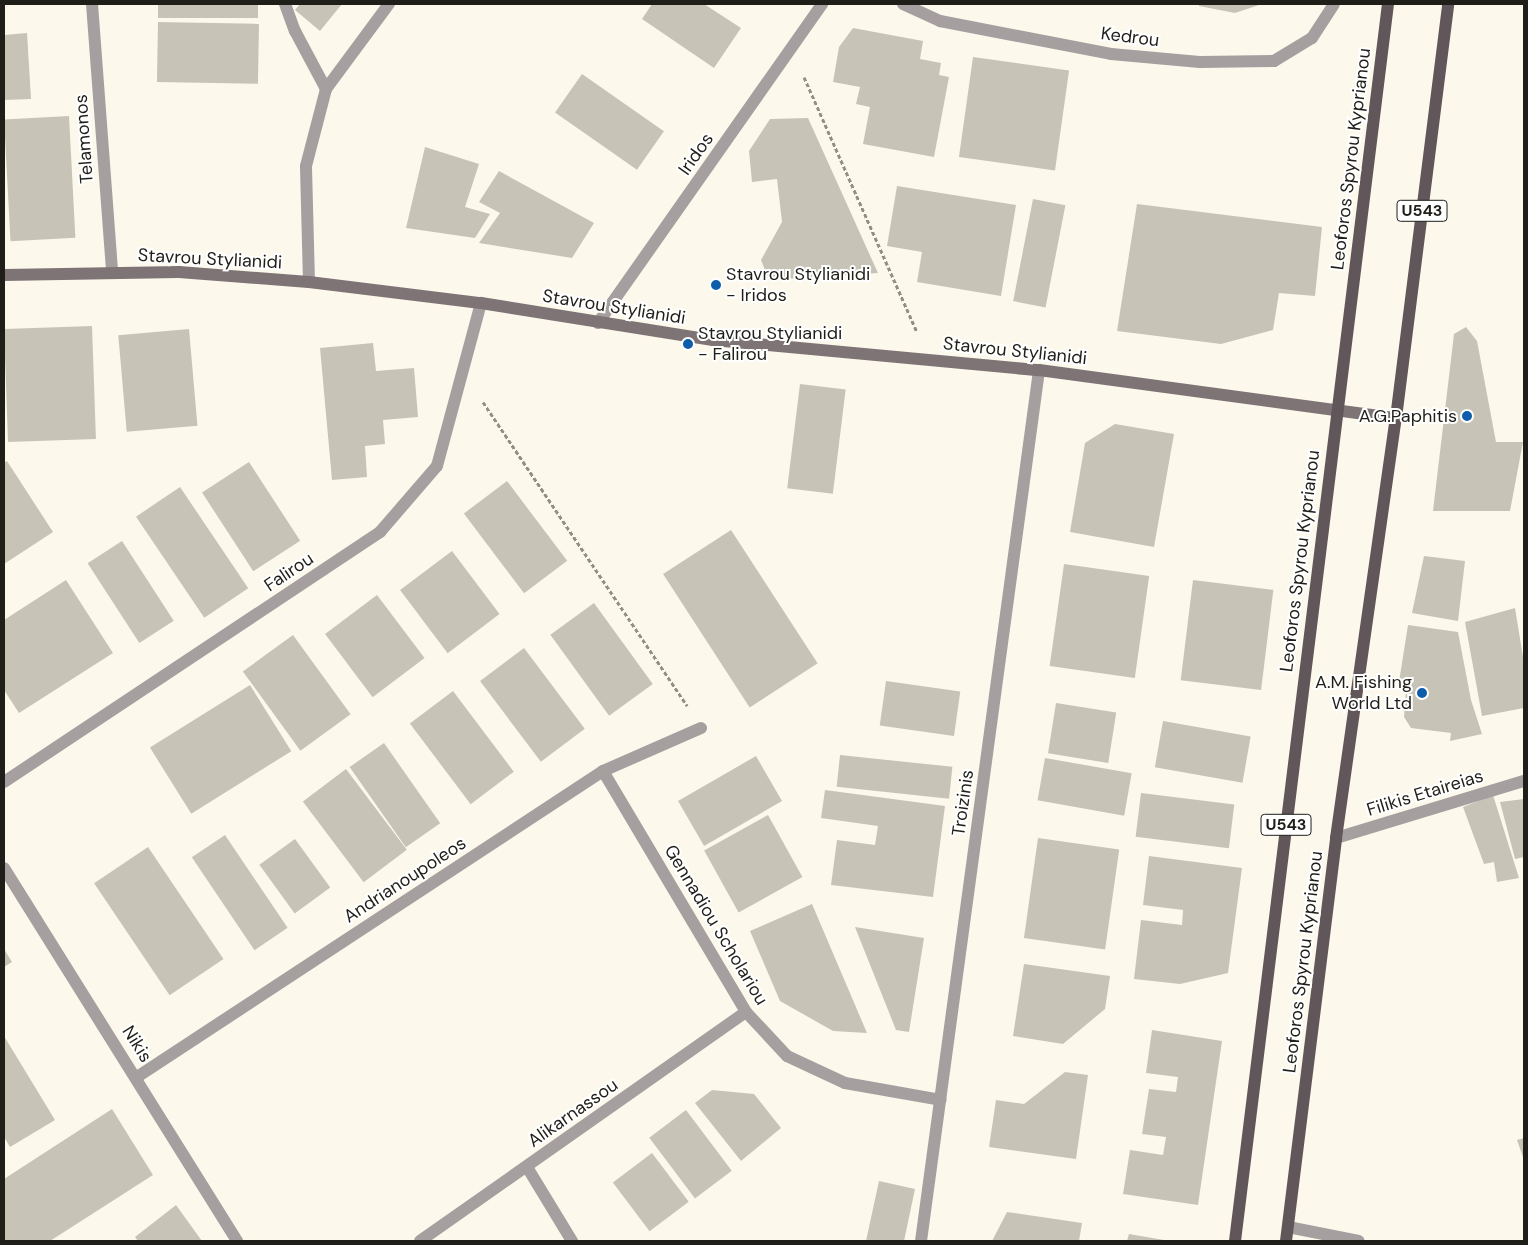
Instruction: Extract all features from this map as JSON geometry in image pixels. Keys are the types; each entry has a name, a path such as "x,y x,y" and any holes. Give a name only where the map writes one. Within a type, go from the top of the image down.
{"main road":[{"name":"Leoforos Spyrou Kyprianou","path":"1235,1241 1336,410 1388,4"},
{"name":"Leoforos Spyrou Kyprianou","path":"1286,1241 1336,838 1396,418 1448,4"}],"street":[{"name":"Telamonos","path":"92,4 112,271"},
{"path":"286,4 295,31 326,89"},
{"path":"309,282 306,166 326,89 389,4"},
{"name":"Iridos","path":"598,323 822,4"},
{"name":"Kedrou","path":"903,4 949,23 1111,54 1200,62 1274,61 1312,38 1334,4"},
{"name":"Stavrou Stylianidi","path":"4,275 112,271 179,272 309,282 480,303 713,340 1039,370 1396,418"},
{"name":"Falirou","path":"4,782 380,532 437,466 480,303"},
{"name":"Troizinis","path":"921,1241 1039,370"},
{"name":"Andrianoupoleos","path":"137,1077 603,771 701,728"},
{"name":"Gennadiou Scholariou","path":"603,771 746,1012 787,1056 845,1083 941,1100"},
{"name":"Filikis Etaireias","path":"1336,838 1524,780"},
{"name":"Nikis","path":"4,868 137,1077 237,1241"},
{"name":"Alikarnassou","path":"420,1241 746,1012"},
{"path":"527,1167 572,1241"},
{"path":"1288,1227 1359,1241"}],"path":[{"path":"791,48 930,360"},
{"path":"462,371 701,728"}],"building":[{"path":"158,4 258,4 258,18 158,18"},
{"path":"300,4 342,4 320,31 295,10"},
{"path":"652,4 704,4 741,28 714,68 642,19"},
{"path":"1199,4 1262,4 1235,13 1199,6"},
{"path":"158,22 259,24 258,84 157,82"},
{"path":"853,28 923,41 920,59 941,63 939,75 949,77 934,157 863,144 870,107 856,104 860,87 833,82 839,47"},
{"path":"27,33 31,99 4,100 4,35"},
{"path":"973,57 1069,70 1055,171 959,157"},
{"path":"582,74 664,131 637,170 555,113"},
{"path":"69,116 75,238 10,241 4,119"},
{"path":"808,118 878,273 769,280 761,260 782,222 777,179 752,182 749,151 770,119"},
{"path":"425,147 479,164 465,207 490,214 475,238 406,228"},
{"path":"499,171 594,223 572,258 479,243 500,213 479,202"},
{"path":"897,186 1016,205 1001,296 917,282 922,252 887,246"},
{"path":"1033,199 1065,205 1046,307 1013,301"},
{"path":"1137,204 1322,227 1315,296 1279,293 1273,330 1221,344 1117,331"},
{"path":"92,326 96,439 8,442 4,329"},
{"name":"A.G.Paphitis","path":"1466,327 1477,341 1496,442 1523,442 1510,511 1433,511 1454,334"},
{"path":"189,329 197,426 127,432 118,335"},
{"path":"373,343 376,371 414,368 418,417 383,420 385,444 365,446 367,477 332,480 320,348"},
{"path":"800,384 846,390 833,494 787,488"},
{"path":"1115,424 1174,434 1154,547 1070,532 1085,443"},
{"path":"7,461 53,532 4,564 4,463"},
{"path":"249,462 300,541 253,571 202,492"},
{"path":"507,481 567,561 524,593 464,513"},
{"path":"180,487 248,588 204,618 136,517"},
{"path":"731,530 818,663 750,707 663,574"},
{"path":"122,541 174,621 139,643 88,563"},
{"path":"452,551 500,614 448,653 400,590"},
{"path":"1424,556 1465,561 1458,621 1412,613"},
{"path":"1064,564 1149,576 1135,678 1050,666"},
{"path":"66,580 113,653 19,713 4,690 4,620"},
{"path":"1193,580 1273,590 1261,690 1181,680"},
{"path":"377,595 425,658 373,697 325,634"},
{"path":"594,603 653,684 609,716 550,635"},
{"path":"1515,608 1524,663 1524,708 1482,716 1465,622"},
{"path":"1408,625 1458,632 1471,700 1482,734 1450,741 1451,733 1411,728 1404,717 1406,691 1398,688"},
{"path":"293,635 351,714 300,751 243,671"},
{"path":"524,648 585,729 541,762 480,681"},
{"path":"886,681 960,691 954,736 880,726"},
{"path":"250,685 291,751 191,814 150,748"},
{"path":"453,691 514,772 471,804 410,723"},
{"path":"1056,703 1116,713 1108,763 1048,753"},
{"path":"1163,721 1251,736 1242,783 1155,767"},
{"path":"384,743 440,823 406,847 350,767"},
{"path":"840,755 952,767 949,799 837,787"},
{"path":"756,756 782,801 704,846 678,801"},
{"path":"1045,758 1132,773 1124,816 1038,800"},
{"path":"346,769 407,850 364,882 303,801"},
{"path":"825,790 945,806 933,897 831,885 837,840 875,845 878,826 821,818"},
{"path":"1141,793 1234,804 1229,848 1136,837"},
{"path":"1493,795 1519,878 1497,882 1494,862 1484,864 1463,807"},
{"path":"1524,799 1524,857 1515,859 1500,802"},
{"path":"768,815 802,877 739,912 704,850"},
{"path":"225,835 288,928 254,950 192,857"},
{"path":"1038,838 1119,849 1105,949 1024,938"},
{"path":"295,839 330,888 295,913 259,865"},
{"path":"148,847 223,959 170,995 94,883"},
{"path":"1149,856 1242,868 1228,973 1180,984 1134,979 1141,920 1182,925 1183,910 1143,905"},
{"path":"812,904 867,1033 833,1031 780,1001 750,931"},
{"path":"855,927 924,938 909,1032 896,1030"},
{"path":"4,949 12,962 4,967"},
{"path":"1024,964 1110,976 1105,1009 1063,1044 1013,1036"},
{"path":"1152,1030 1222,1041 1198,1205 1123,1194 1130,1150 1163,1155 1166,1137 1142,1134 1149,1089 1176,1092 1178,1077 1146,1073"},
{"path":"4,1036 55,1120 10,1147 4,1137"},
{"path":"1065,1072 1088,1075 1076,1159 989,1147 996,1100 1024,1104"},
{"path":"712,1090 754,1094 781,1128 741,1161 695,1103"},
{"path":"112,1109 153,1175 50,1241 4,1241 4,1179"},
{"path":"686,1110 732,1171 695,1198 649,1138"},
{"path":"1524,1138 1524,1160 1517,1140"},
{"path":"652,1153 689,1202 650,1231 613,1182"},
{"path":"879,1181 915,1189 904,1241 866,1241"},
{"path":"176,1205 202,1241 138,1241 135,1237"},
{"path":"1007,1212 1082,1223 1079,1241 992,1241"},
{"path":"1129,1234 1164,1240 1164,1241 1127,1241"}],"place":[{"name":"Stavrou Stylianidi - Iridos","path":"716,285"},
{"name":"Stavrou Stylianidi - Falirou","path":"688,344"},
{"name":"A.G.Paphitis","path":"1467,416"},
{"name":"A.M. Fishing World Ltd","path":"1422,693"}]}
